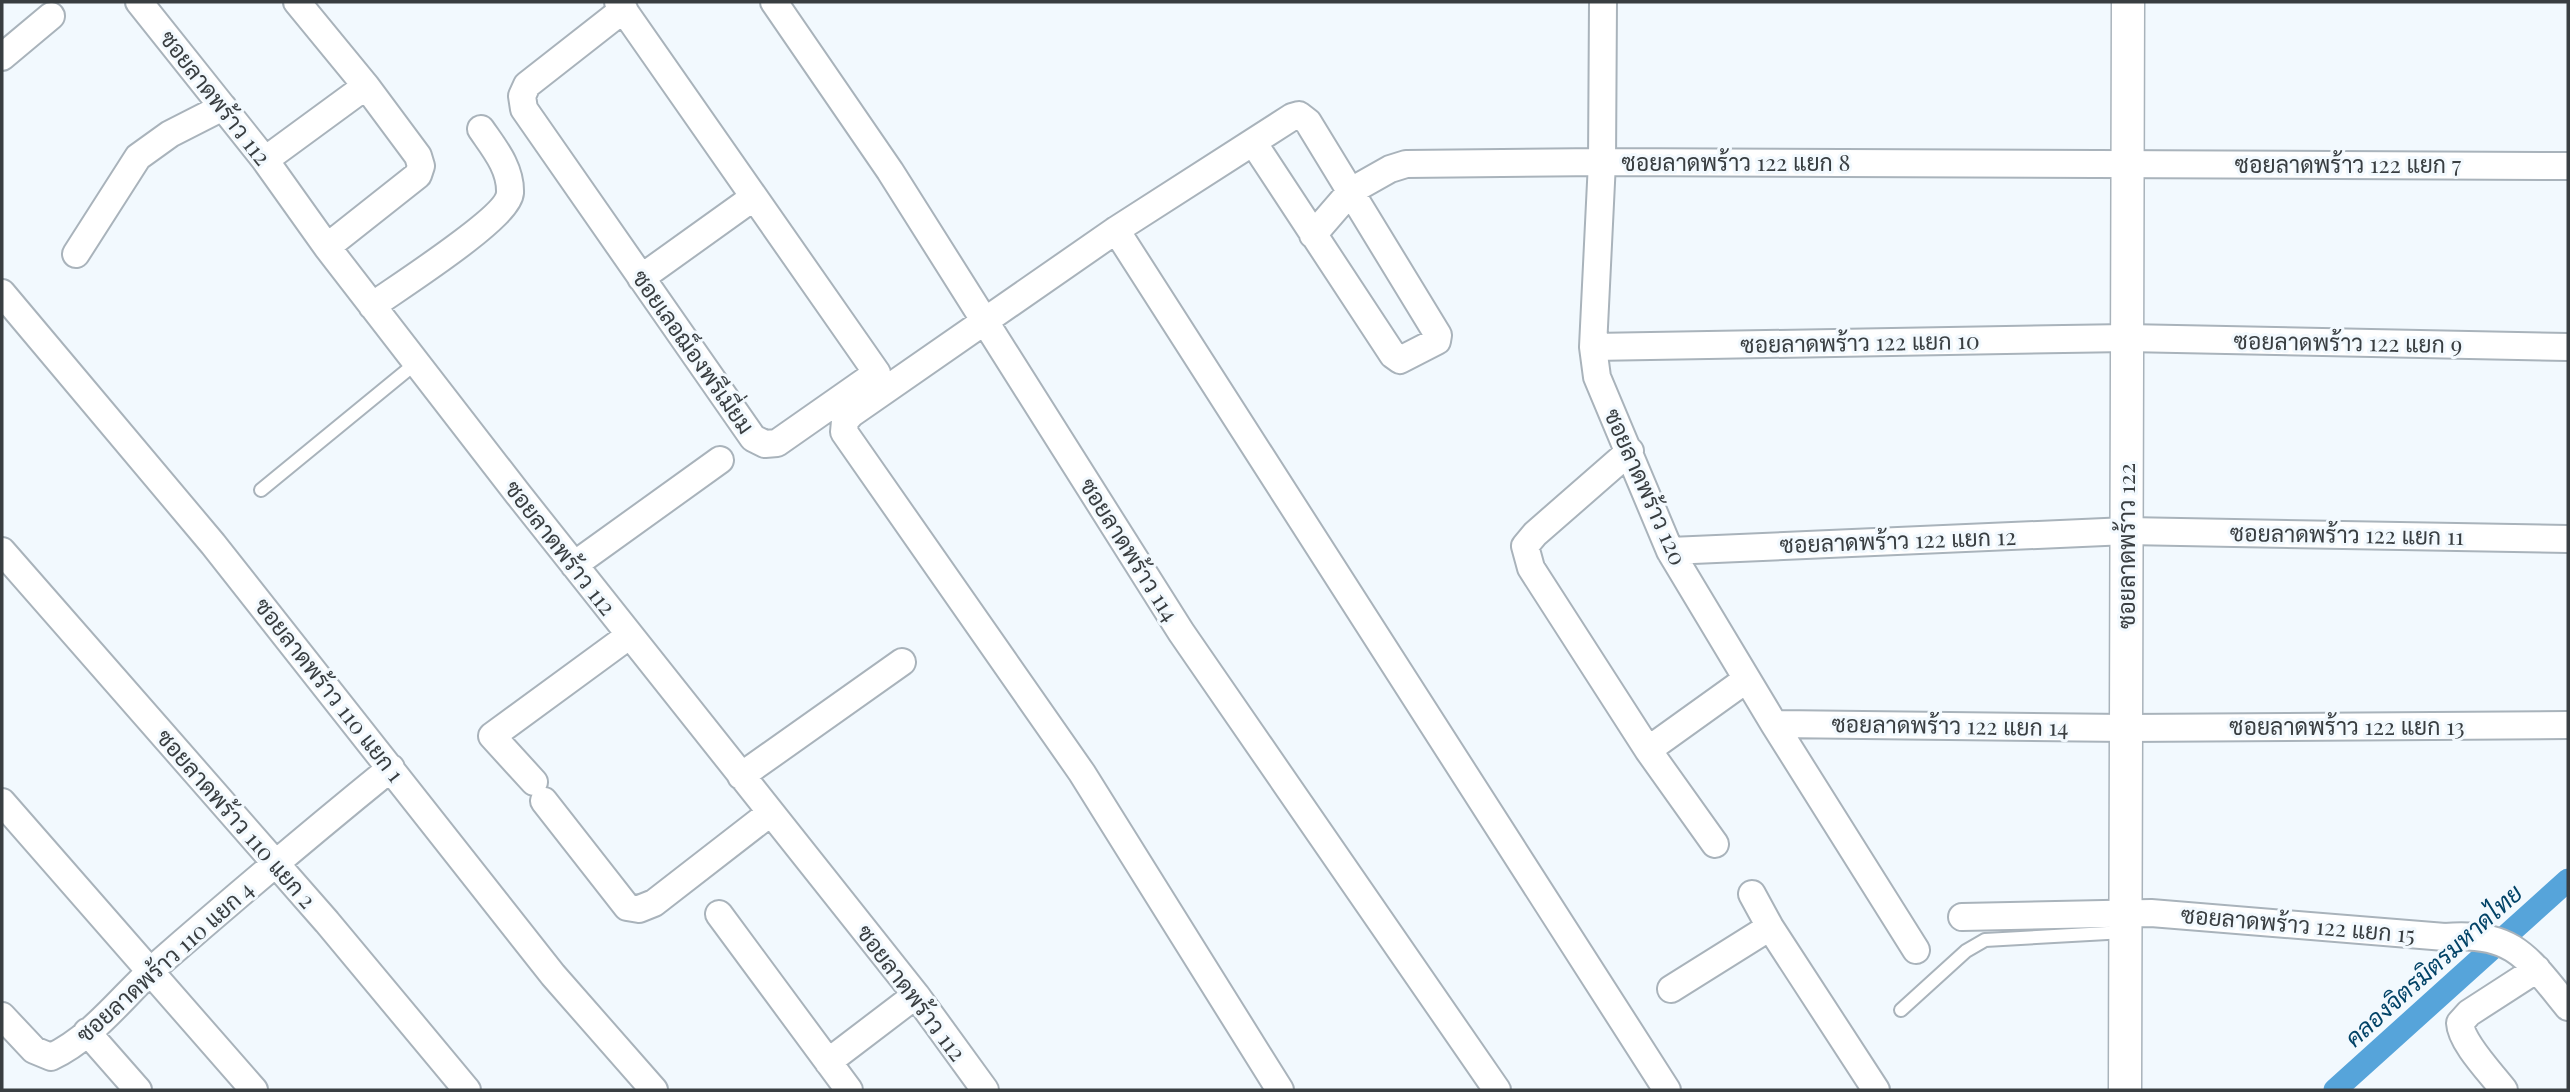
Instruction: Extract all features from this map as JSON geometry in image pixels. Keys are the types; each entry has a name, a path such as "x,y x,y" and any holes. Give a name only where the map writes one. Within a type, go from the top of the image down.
{"street":[{"name":"ซอยลาดพร้าว 112","path":"139,2 265,160 372,306 574,565 916,995 985,1090"},
{"path":"297,2 366,86 418,156 421,166 418,175 327,247"},
{"name":"ซอยลาดพร้าว 114","path":"774,2 890,171 1181,632 1497,1090"},
{"name":"ซอยลาดพร้าว 120","path":"1603,2 1602,162 1593,347 1597,377 1670,551 1773,724 1916,950"},
{"name":"ซอยลาดพร้าว 122","path":"2125,1090 2128,2"},
{"name":"ซอยเลอฌ็องพรีเมี่ยม","path":"621,6 882,381 778,442 759,443 753,438 522,103 527,85 621,6"},
{"path":"2,57 51,16"},
{"path":"265,160 366,86"},
{"path":"76,254 138,157 170,134 223,107"},
{"path":"1253,142 1396,358 1400,360 1437,341 1438,335 1351,191 1308,122 1299,115 1292,117 1253,142 1116,230 985,319 882,381 845,421 844,432 1082,773 1280,1090"},
{"path":"372,306 483,227 501,210 510,195 507,169 481,129"},
{"name":"ซอยลาดพร้าว 122 แยก 8","path":"1313,235 1351,191 1390,169 1406,164 1602,162 2127,165"},
{"name":"ซอยลาดพร้าว 122 แยก 7","path":"2127,165 2568,166"},
{"path":"641,278 754,197"},
{"path":"1116,230 1667,1090"},
{"name":"ซอยลาดพร้าว 110 แยก 1","path":"2,293 213,544 553,975 654,1090"},
{"name":"ซอยลาดพร้าว 122 แยก 10","path":"1593,347 2127,338"},
{"name":"ซอยลาดพร้าว 122 แยก 9","path":"2127,338 2568,347"},
{"path":"1630,452 1535,534 1525,546 1531,568 1647,750 1715,844"},
{"path":"574,565 720,460"},
{"name":"ซอยลาดพร้าว 122 แยก 11","path":"2127,531 2568,539"},
{"name":"ซอยลาดพร้าว 122 แยก 12","path":"1670,551 2127,531"},
{"name":"ซอยลาดพร้าว 110 แยก 2","path":"2,551 274,862 467,1090"},
{"path":"629,635 492,736 539,791 627,907 639,909 654,903 770,813"},
{"path":"741,776 902,662"},
{"path":"1647,750 1746,679"},
{"name":"ซอยลาดพร้าว 122 แยก 14","path":"1773,724 2126,728"},
{"name":"ซอยลาดพร้าว 122 แยก 13","path":"2126,728 2568,725"},
{"name":"ซอยลาดพร้าว 110 แยก 4","path":"2,1016 34,1050 51,1057 70,1048 151,971 274,862 391,768"},
{"path":"2,802 254,1090"},
{"path":"1752,894 1770,927 1876,1090"},
{"name":"ซอยลาดพร้าว 122 แยก 15","path":"1962,917 2126,923 2151,913 2445,937 2472,935 2508,943 2537,969 2568,1007"},
{"path":"719,914 849,1090"},
{"path":"1671,989 1770,927"},
{"path":"2504,1090 2468,1044 2460,1031 2460,1023 2469,1013 2537,969"},
{"path":"828,1062 916,995"},
{"path":"87,1032 138,1090"}],"lane":[{"path":"261,490 416,363"},
{"path":"1900,1010 1966,951 1985,940 2126,923"}],"waterway":[{"name":"คลองจิตรมิตรมหาดไทย","path":"2335,1090 2568,880"}]}
